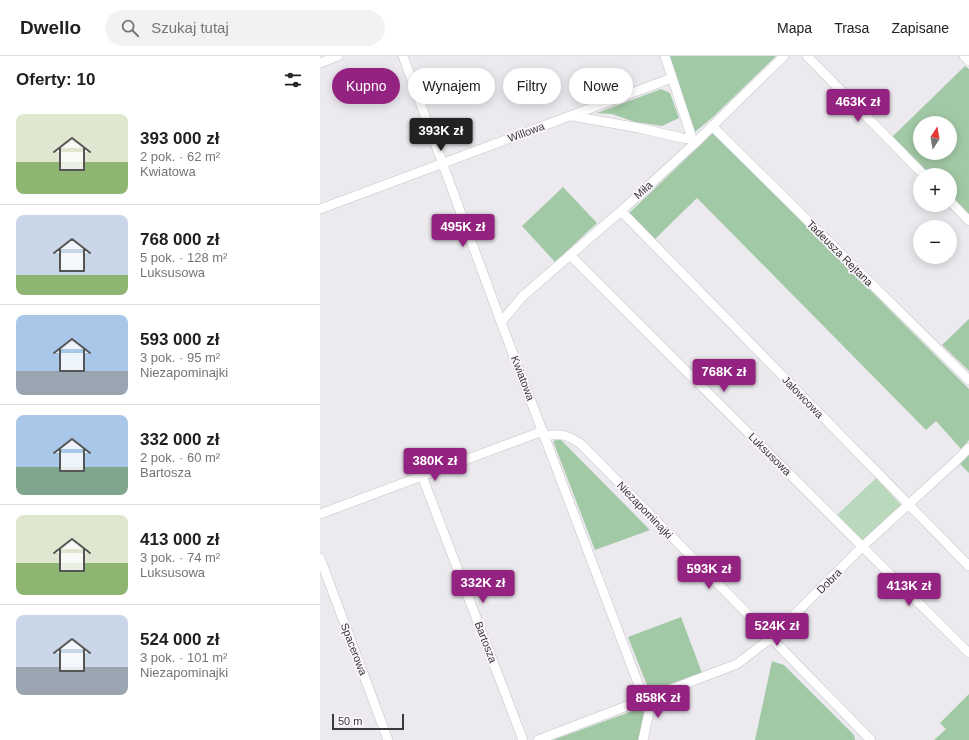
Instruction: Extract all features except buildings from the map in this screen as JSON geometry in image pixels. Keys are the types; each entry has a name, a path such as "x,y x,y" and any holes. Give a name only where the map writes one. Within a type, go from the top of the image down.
{"street":[{"path":"320,63 338,56"},
{"name":"Kwiatowa","path":"403,56 501,322 646,699"},
{"path":"665,56 693,141"},
{"name":"Miła","path":"501,322 523,296 621,211 784,56"},
{"path":"807,56 917,168"},
{"path":"964,56 969,61"},
{"name":"Willowa","path":"320,209 672,78"},
{"path":"571,116 638,128 693,141"},
{"name":"Tadeusza Rejtana","path":"712,126 969,380"},
{"path":"957,208 969,221"},
{"name":"Jałowcowa","path":"621,211 908,506 969,566"},
{"name":"Luksusowa","path":"570,255 969,653"},
{"name":"Niezapominajki","path":"320,514 422,476 544,434 569,436 581,444 771,638 863,736 871,740"},
{"name":"Dobra","path":"538,740 737,664 771,638 863,546 969,448"},
{"name":"Bartosza","path":"422,476 523,740"},
{"name":"Spacerowa","path":"320,558 388,740"},
{"path":"643,740 650,705 646,699"}],"green space":[{"path":"669,56 776,56 713,117 695,132"},
{"path":"965,66 969,69 969,214 957,202 957,168 923,168 915,160 957,160 957,116 914,116"},
{"path":"661,89 670,93 679,118 662,126 635,122 612,114 597,113 621,104 633,104 633,100"},
{"path":"913,117 913,158 892,137"},
{"path":"713,133 969,389 969,440 961,449 936,421 926,430 697,198 655,239 629,213"},
{"path":"563,187 597,223 555,262 522,226"},
{"path":"969,319 969,371 942,345"},
{"path":"560,439 650,530 595,550 553,441"},
{"path":"969,455 969,473 960,464"},
{"path":"876,478 901,505 863,541 837,515"},
{"path":"681,617 702,673 655,689 647,685 628,637"},
{"path":"772,661 784,665 854,735 855,740 755,740"},
{"path":"969,694 969,740 934,740 946,729 940,723"},
{"path":"646,706 638,740 553,740"}]}
